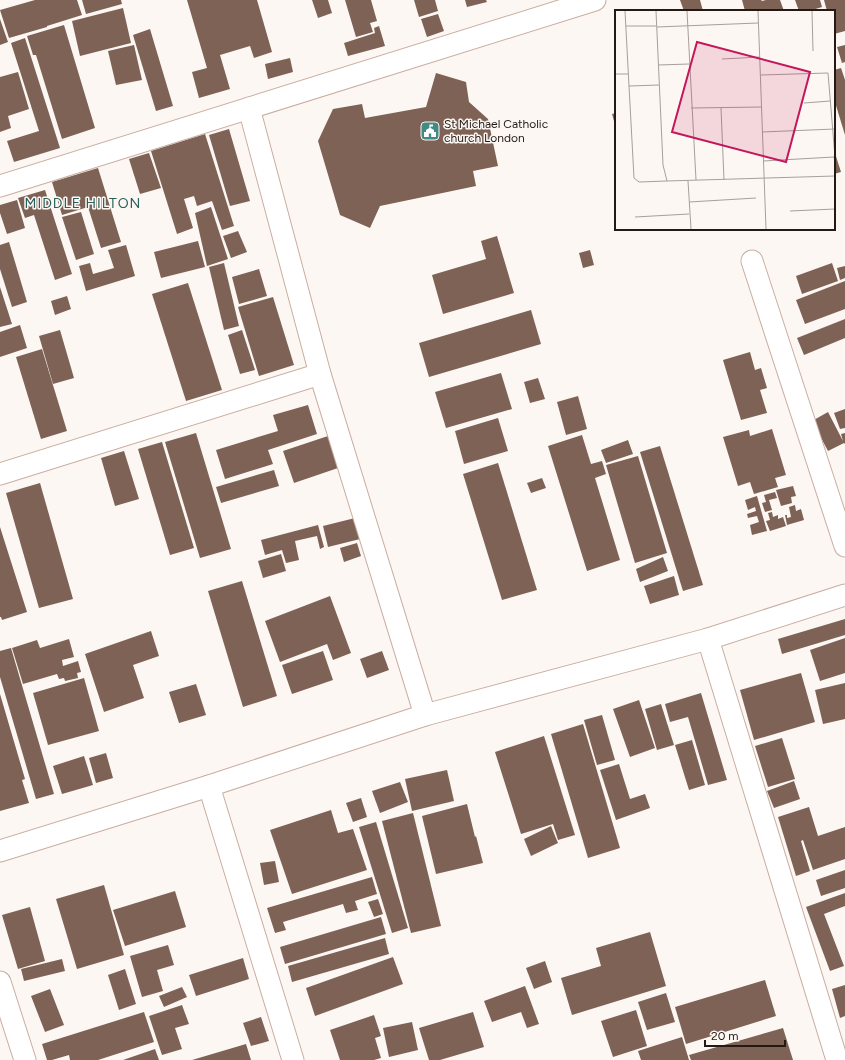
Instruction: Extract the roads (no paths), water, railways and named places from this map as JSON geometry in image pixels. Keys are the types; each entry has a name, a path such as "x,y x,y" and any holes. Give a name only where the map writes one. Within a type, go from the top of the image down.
{"street":[{"path":"0,186 595,0"},
{"path":"249,108 320,374 425,715"},
{"path":"752,261 845,546"},
{"path":"0,474 320,374"},
{"path":"0,850 209,786 425,715 708,639 845,595"},
{"path":"708,639 837,1060"},
{"path":"209,786 293,1060"},
{"path":"0,982 25,1060"}],"place":[{"name":"St Michael Catholic church London","path":"430,131"}],"district":[{"name":"MIDDLE HILTON","path":"83,203"}]}
